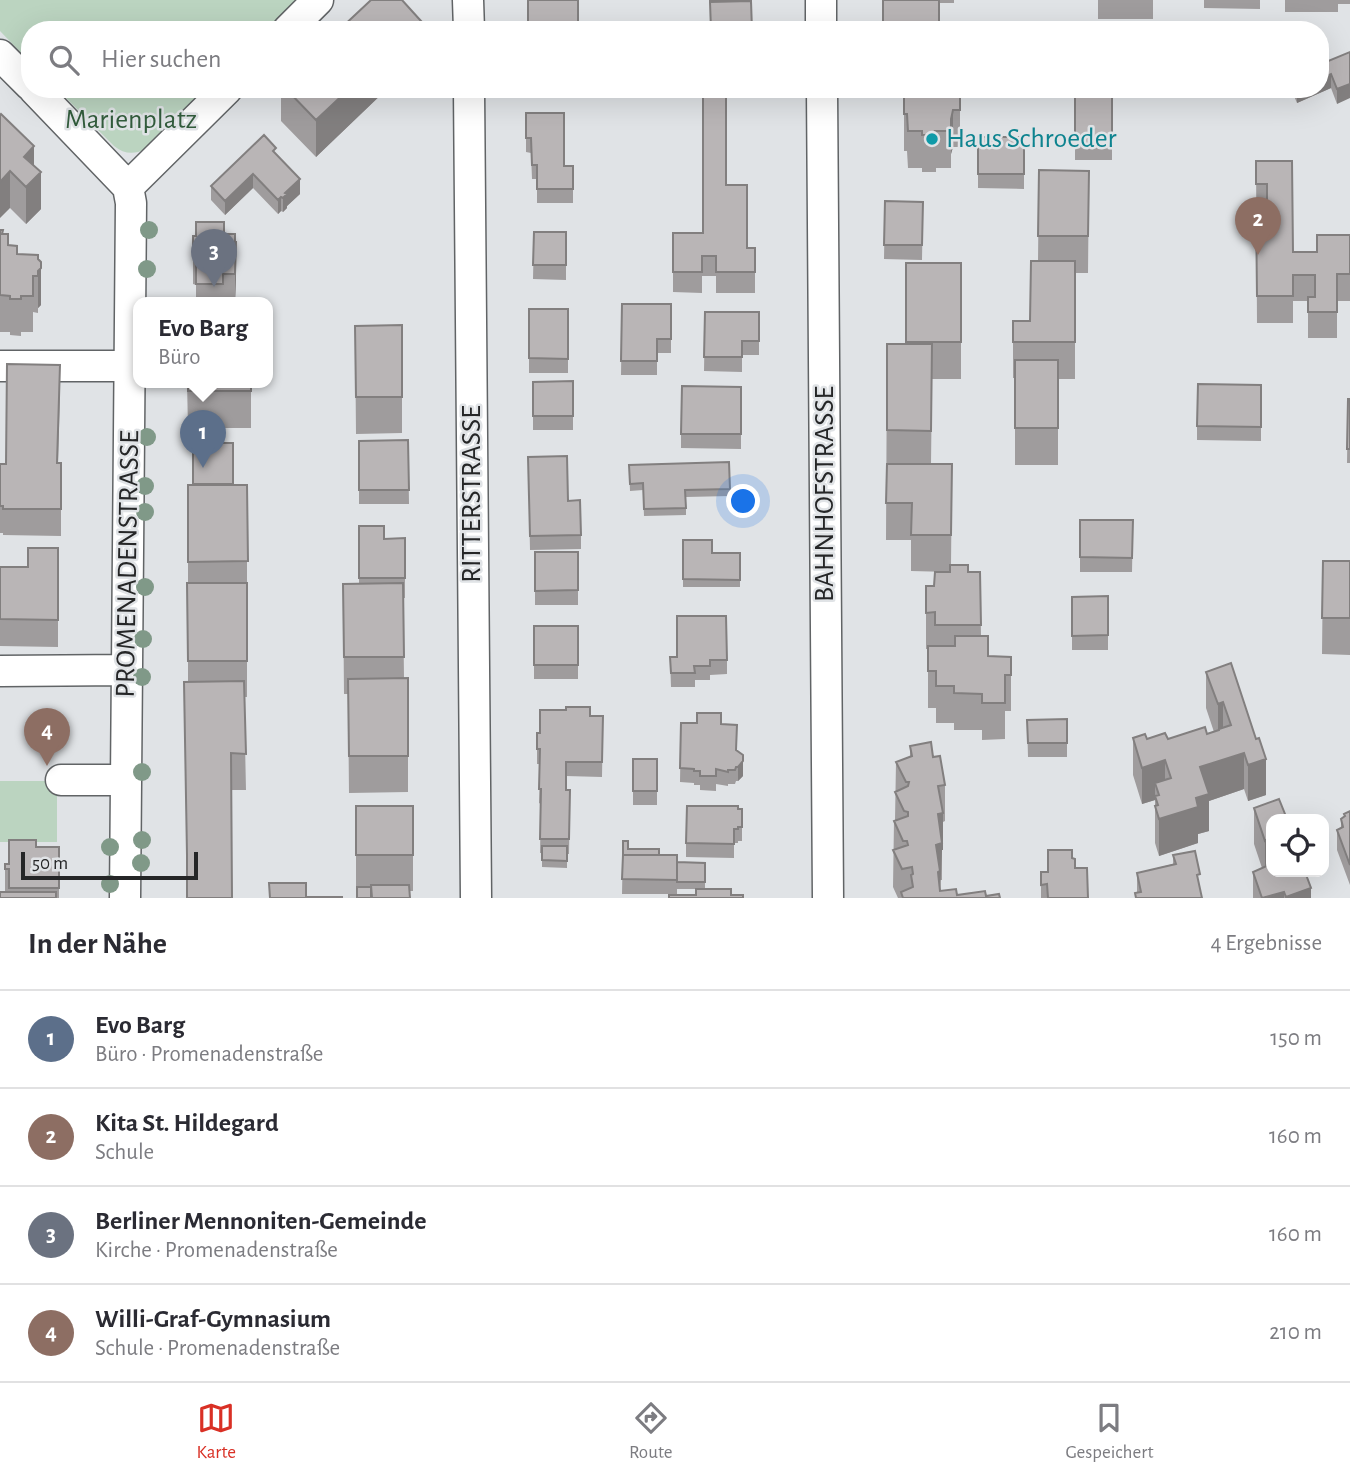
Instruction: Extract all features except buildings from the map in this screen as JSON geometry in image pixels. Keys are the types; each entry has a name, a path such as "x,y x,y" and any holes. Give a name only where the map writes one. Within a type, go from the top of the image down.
{"street":[{"path":"297,21 318,0"},
{"path":"468,0 468,21"},
{"path":"821,0 821,21"},
{"path":"0,55 21,76"},
{"path":"43,98 128,187 218,98"},
{"name":"RITTERSTRASSE","path":"469,98 476,898"},
{"name":"BAHNHOFSTRASSE","path":"822,98 828,898"},
{"name":"PROMENADENSTRASSE","path":"125,898 131,203 128,187"},
{"path":"0,366 129,366"},
{"path":"0,671 127,670"},
{"path":"61,780 126,780"}],"green space":[{"name":"Marienplatz","path":"0,0 299,0 278,21 21,21 21,53 0,31"},
{"name":"Marienplatz","path":"66,98 199,98 145,149 133,153 114,146"},
{"path":"0,781 57,781 57,842 0,842"}],"place":[{"name":"Haus Schroeder","path":"932,139"},
{"name":"Kita St. Hildegard","path":"1258,255"},
{"name":"Berliner Mennoniten-Gemeinde","path":"214,287"},
{"name":"Evo Barg","path":"203,468"},
{"name":"Willi-Graf-Gymnasium","path":"47,766"}]}
